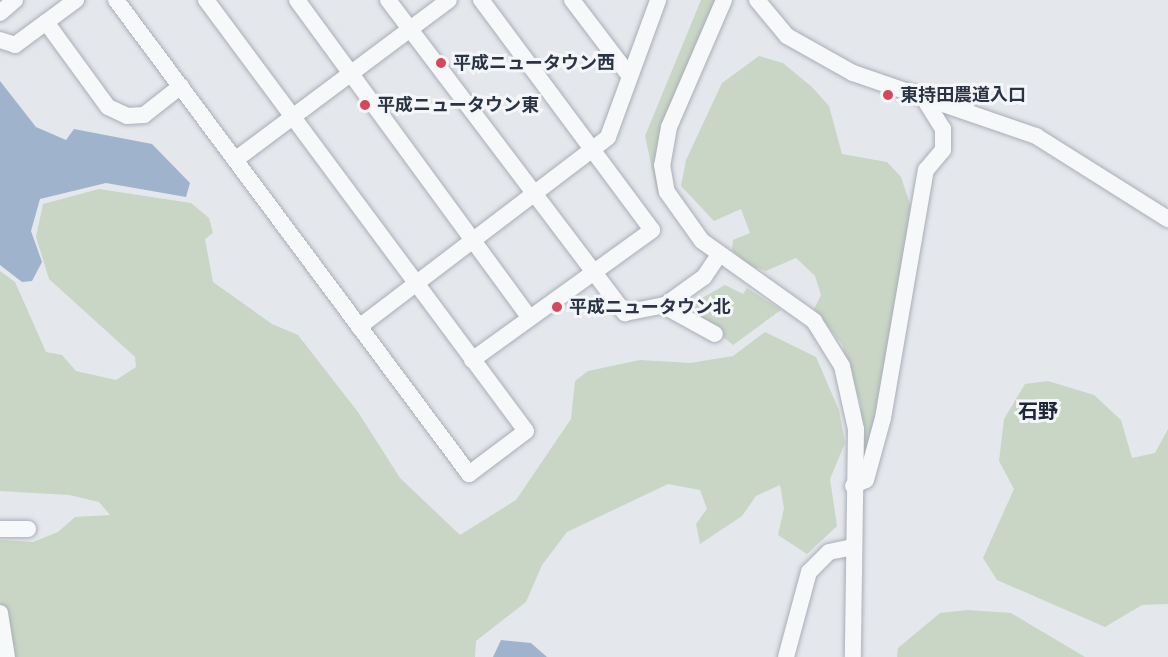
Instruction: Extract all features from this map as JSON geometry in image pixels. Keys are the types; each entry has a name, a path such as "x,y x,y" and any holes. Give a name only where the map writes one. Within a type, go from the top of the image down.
{"street":[{"path":"0,13 15,0"},
{"path":"0,40 10,47 76,0"},
{"path":"116,0 469,474 526,431 206,0"},
{"path":"297,0 472,242 529,316"},
{"path":"388,0 592,273 625,313 664,306 704,276 719,255"},
{"path":"235,160 449,0"},
{"path":"472,360 529,316 652,230 481,0"},
{"path":"572,0 629,75"},
{"path":"359,327 415,283 593,153 608,137 658,0"},
{"path":"724,0 669,127 662,165 667,192 682,218 719,255 784,295 832,343 856,429 853,486 853,657"},
{"path":"757,0 787,36 853,73 1036,136 1168,219"},
{"path":"46,22 108,107 127,117 144,115 181,86"},
{"path":"853,486 866,480 883,418 926,170 943,150 943,129 924,99"},
{"path":"664,306 715,334"},
{"path":"0,529 28,529"},
{"path":"786,657 809,573 829,552 853,547"},
{"path":"0,613 7,657"}],"green space":[{"path":"701,0 717,0 694,47 658,196 645,136"},
{"path":"759,56 783,63 812,87 829,106 842,154 887,162 901,177 911,207 875,423 860,471 861,405 842,344 814,309 821,295 815,276 796,258 766,271 751,266 732,251 733,240 750,233 741,209 714,221 681,186 686,160 722,83"},
{"path":"99,189 191,203 209,218 213,233 205,239 213,282 272,324 298,335 358,412 400,478 460,535 516,500 571,419 575,381 588,371 640,360 690,363 733,356 765,332 816,357 839,410 845,443 830,479 837,526 807,554 778,535 784,508 780,485 756,496 742,516 700,544 696,524 707,509 700,490 668,484 567,532 542,565 526,602 476,641 475,657 15,657 0,602 0,540 33,542 58,532 75,517 110,515 99,502 69,495 0,491 0,271 15,282 46,352 62,355 76,371 116,380 136,367 135,357 49,279 36,237 43,204"},
{"path":"725,285 743,294 747,288 781,310 733,345 691,311 695,302"},
{"path":"1048,381 1094,395 1121,420 1132,458 1155,453 1168,429 1168,604 1142,605 1105,627 997,580 983,558 1014,489 999,461 1004,419 1025,384"},
{"path":"968,610 1011,613 1085,657 897,657 898,648 940,613"}],"water":[{"path":"0,81 36,127 66,140 74,129 152,144 190,183 186,197 106,183 40,199 31,231 42,262 32,281 22,282 0,265"},
{"path":"501,640 531,643 547,657 493,657"}],"place":[{"name":"平成ニュータウン西","path":"441,63"},
{"name":"東持田農道入口","path":"888,95"},
{"name":"平成ニュータウン東","path":"365,105"},
{"name":"平成ニュータウン北","path":"557,307"}],"district":[{"name":"石野","path":"1038,411"}]}
